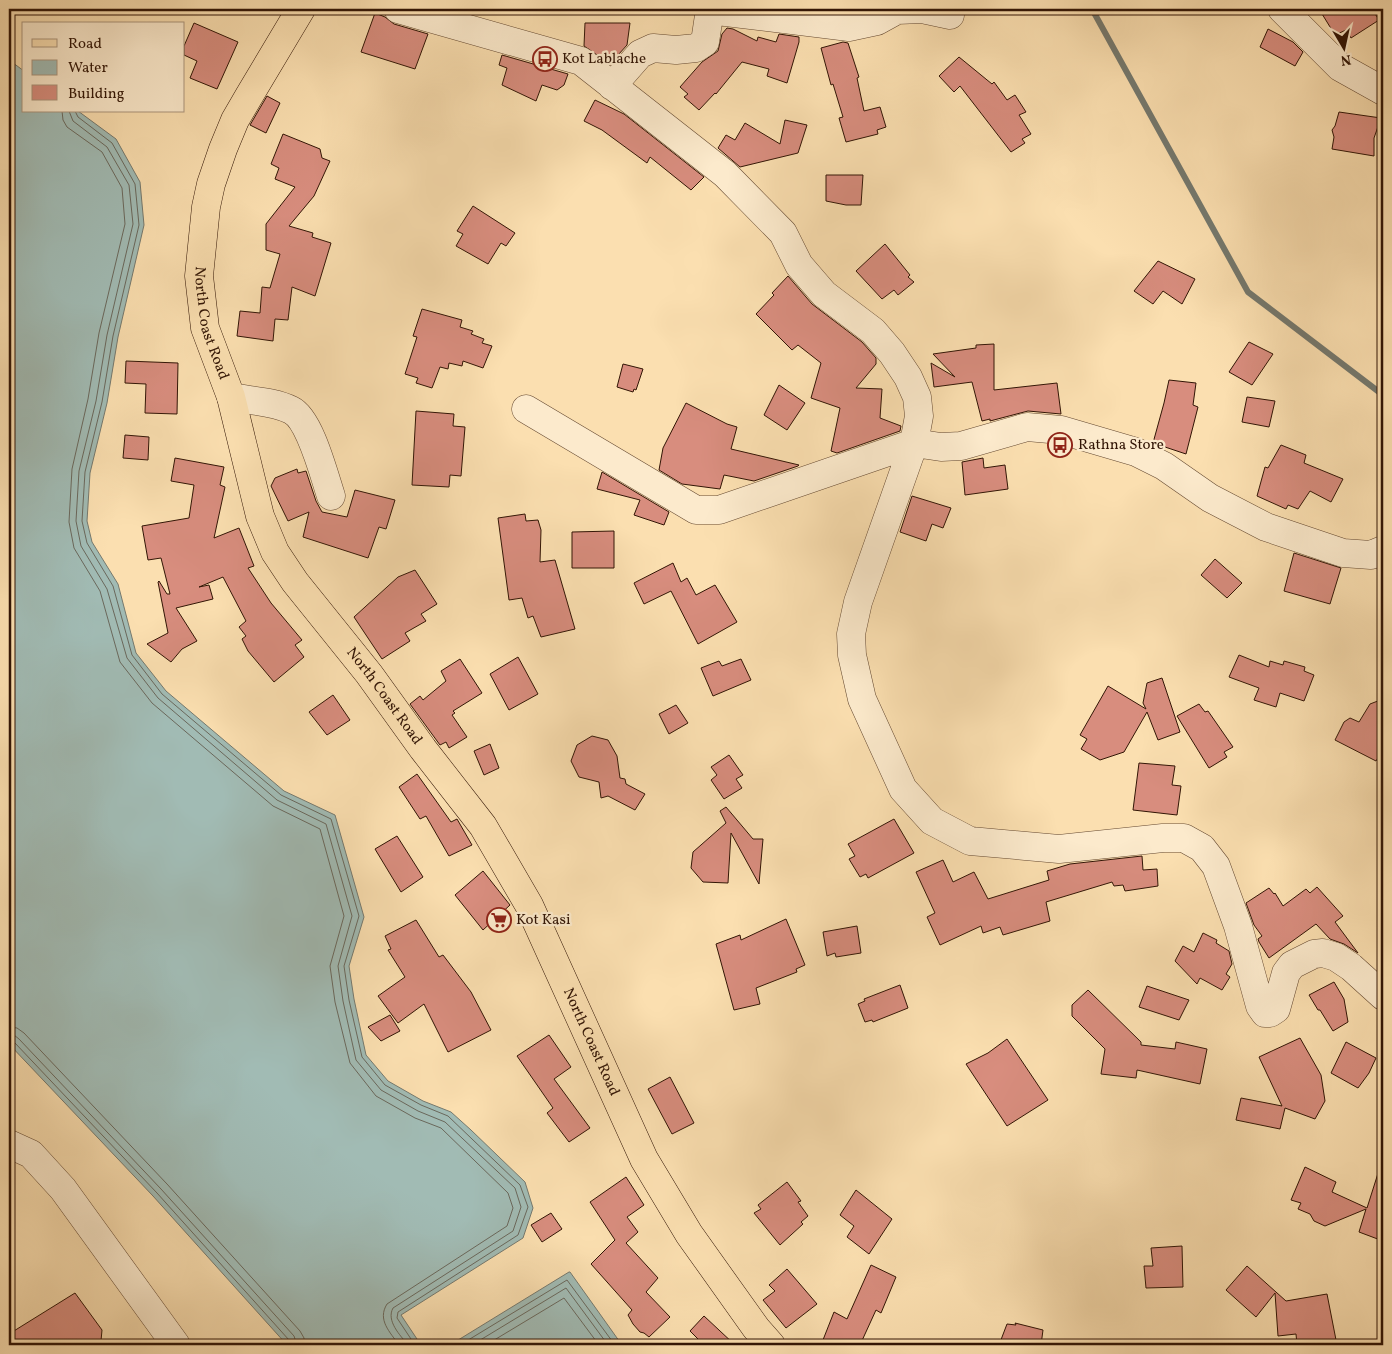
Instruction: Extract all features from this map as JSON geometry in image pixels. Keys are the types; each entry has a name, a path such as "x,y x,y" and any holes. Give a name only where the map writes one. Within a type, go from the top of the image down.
{"main road":[{"name":"North Coast Road","path":"301,9 235,120 220,158 211,184 206,207 198,276 205,328 230,397 260,516 275,552 311,604 369,674 423,749 483,826 529,905 644,1159 690,1234 746,1314 771,1345"}],"street":[{"path":"398,9 581,61 725,174 783,233 799,265 824,294 874,331 908,377 917,397 919,416 914,443 858,602 851,634 852,655 862,699 904,789 932,821 970,841 1059,849 1164,838 1184,838 1202,848 1216,866 1238,926 1260,1006 1265,1013 1270,1013 1276,1009 1286,973 1292,965 1314,954 1324,953 1336,957 1351,967 1383,996"},
{"path":"612,86 640,54 653,48 676,50 696,48 706,42 710,9 849,27 878,21 897,10 922,9 950,15"},
{"path":"1282,9 1340,67 1383,92"},
{"path":"230,397 280,406 292,410 300,416 307,427 331,496"},
{"path":"526,409 696,510 719,510 914,443 941,447 961,446 1027,427 1061,430 1136,452 1164,466 1210,498 1266,527 1343,553 1372,555 1383,550"},
{"path":"9,1144 31,1154 63,1189 176,1345"}],"water":[{"path":"9,60 22,70 22,112 79,112 116,139 140,182 144,225 118,337 107,403 90,473 87,521 92,542 118,584 136,653 166,691 284,791 335,815 364,917 349,966 366,1055 388,1081 423,1101 451,1112 525,1182 533,1208 523,1238 401,1315 421,1345 287,1345 153,1196 9,1044"},
{"path":"569,1272 622,1345 450,1345"}],"building":[{"path":"1319,9 1372,9 1379,20 1351,38 1346,30 1335,35"},
{"path":"375,13 385,17 394,24 428,34 415,69 361,52"},
{"path":"194,23 238,42 217,89 190,78 197,61 185,55 185,44"},
{"path":"585,23 630,23 627,45 610,64 584,46"},
{"path":"727,28 757,41 758,37 776,42 779,34 799,37 787,83 767,76 769,69 742,62 716,94 699,110 684,97 688,94 680,87 702,62 718,51 722,34"},
{"path":"1268,29 1293,42 1303,52 1295,66 1260,47"},
{"path":"843,42 848,43 859,77 857,78 864,111 880,107 886,127 877,130 878,134 846,142 839,118 843,117 833,84 831,85 821,48"},
{"path":"502,55 568,74 564,85 557,90 542,85 536,101 502,85 507,68 499,65"},
{"path":"959,57 992,84 994,82 1007,100 1015,95 1026,112 1019,115 1031,134 1022,139 1025,143 1011,152 960,86 954,92 939,76"},
{"path":"267,96 280,103 266,133 250,125"},
{"path":"595,100 624,114 704,177 691,190 650,157 647,163 602,130 584,121"},
{"path":"1339,112 1381,118 1374,138 1374,156 1332,149 1334,137 1332,130"},
{"path":"785,120 807,125 798,153 740,167 718,148 726,135 735,140 745,123 780,144"},
{"path":"283,134 320,149 322,158 330,161 314,196 289,226 313,233 312,237 331,243 315,296 292,287 288,320 275,319 273,341 237,336 240,311 260,313 262,287 270,288 280,254 266,250 266,224 295,187 275,179 279,168 271,164"},
{"path":"826,175 863,175 861,205 846,205 826,201"},
{"path":"473,206 515,233 506,246 501,243 488,264 456,246 463,234 457,231"},
{"path":"885,244 910,275 908,277 914,282 898,295 894,290 882,299 856,271"},
{"path":"1158,261 1195,279 1182,304 1163,291 1153,304 1134,291"},
{"path":"788,276 812,304 862,342 876,358 876,364 856,388 882,389 880,418 901,426 900,431 837,453 831,451 840,408 811,398 821,363 798,345 792,350 756,314 774,295 772,293"},
{"path":"422,309 462,320 460,327 473,331 471,334 484,339 482,343 492,346 483,368 463,361 462,366 449,363 448,369 440,367 432,388 416,383 418,378 405,374 417,337 413,336"},
{"path":"1249,342 1273,354 1252,385 1229,372"},
{"path":"994,344 994,390 1057,383 1061,414 1028,411 990,421 990,419 982,421 972,382 934,387 931,363 955,377 933,354 976,348 976,345"},
{"path":"126,361 178,363 177,414 145,413 146,384 125,383"},
{"path":"623,364 643,369 636,390 634,389 633,392 617,387"},
{"path":"1169,380 1196,383 1193,405 1198,407 1186,454 1153,443"},
{"path":"779,385 805,403 787,430 764,415"},
{"path":"1247,397 1275,401 1269,427 1242,422"},
{"path":"686,403 727,424 737,427 731,449 799,465 754,481 724,475 720,489 682,484 659,470 663,448"},
{"path":"416,411 454,414 453,426 465,427 461,476 450,475 449,487 412,485"},
{"path":"125,435 149,437 148,460 123,458"},
{"path":"1281,445 1306,455 1304,463 1343,479 1331,502 1310,491 1298,509 1288,505 1286,509 1257,496 1265,467 1268,468"},
{"path":"175,458 224,467 220,485 225,487 214,538 239,528 254,566 248,568 271,603 302,640 295,645 304,657 274,682 248,651 242,639 246,636 239,627 246,621 223,577 199,587 209,585 213,599 176,608 197,641 182,649 171,662 147,644 168,633 159,581 167,594 170,594 161,558 148,560 142,526 189,518 194,485 171,481"},
{"path":"983,458 984,468 1005,465 1008,489 965,495 962,462"},
{"path":"297,469 298,473 306,471 316,501 322,512 347,517 355,490 395,500 386,529 379,527 368,558 303,537 309,512 288,521 271,486 275,478"},
{"path":"602,472 669,512 664,525 634,515 640,500 597,489"},
{"path":"912,496 951,508 943,528 932,524 926,541 900,532"},
{"path":"525,514 526,521 538,520 541,530 540,562 555,560 575,629 541,637 533,616 528,618 522,598 509,600 498,518"},
{"path":"614,531 614,568 572,568 572,532"},
{"path":"1294,553 1341,568 1330,604 1284,591"},
{"path":"1215,559 1242,583 1227,598 1201,575"},
{"path":"673,563 681,582 687,578 696,595 715,585 737,622 698,644 671,591 644,604 634,583"},
{"path":"415,570 437,604 421,614 426,621 405,633 410,641 382,659 354,617 398,577"},
{"path":"1239,655 1269,667 1270,661 1283,665 1284,661 1305,667 1304,671 1314,675 1304,701 1280,693 1276,707 1254,700 1259,688 1229,677"},
{"path":"518,657 538,694 509,710 490,674"},
{"path":"460,659 482,693 453,711 455,713 452,715 467,737 449,748 446,742 440,745 410,704 420,696 423,700 446,681 441,671"},
{"path":"741,659 751,680 713,696 701,668 719,661 722,666"},
{"path":"1162,678 1180,732 1158,740 1147,712 1124,752 1100,760 1081,749 1087,739 1080,735 1108,686 1146,709 1143,703 1147,683"},
{"path":"333,695 350,720 327,735 309,712"},
{"path":"1383,699 1383,749 1376,761 1335,740 1344,722 1350,718 1359,722 1370,704"},
{"path":"1199,704 1205,712 1208,711 1233,747 1224,752 1227,757 1209,768 1177,716"},
{"path":"676,705 688,723 669,734 659,714"},
{"path":"592,736 608,740 617,756 620,778 625,779 626,784 645,794 635,810 608,796 601,798 599,782 579,777 571,761 577,745"},
{"path":"490,744 499,768 484,775 474,751"},
{"path":"729,755 743,775 736,779 742,788 724,799 711,780 717,775 711,767"},
{"path":"1139,763 1175,766 1172,785 1181,786 1177,815 1133,810"},
{"path":"417,774 451,822 457,819 472,845 449,856 426,816 420,819 399,787"},
{"path":"726,807 753,839 763,839 759,884 731,833 728,883 703,882 691,868 693,852 726,823 720,811"},
{"path":"894,819 914,853 868,878 866,874 860,877 849,859 855,856 848,844"},
{"path":"397,836 423,877 401,892 375,849"},
{"path":"1142,856 1143,870 1157,869 1158,886 1125,891 1123,885 1114,886 1112,882 1046,902 1050,921 1003,935 1000,927 983,933 981,926 940,945 927,917 935,913 916,872 943,860 953,882 974,872 988,899 1049,880 1047,871 1070,864"},
{"path":"483,871 510,905 483,930 455,895"},
{"path":"1317,887 1343,916 1335,922 1358,953 1344,944 1330,939 1316,924 1269,958 1259,942 1258,939 1262,936 1254,925 1246,903 1269,888 1275,893 1283,906 1306,889 1310,893"},
{"path":"786,919 805,965 796,969 797,972 756,988 760,1004 734,1010 716,944 740,935 741,940"},
{"path":"416,920 439,957 443,955 471,992 491,1030 448,1052 424,1004 398,1023 378,996 405,977 388,950 391,949 385,936"},
{"path":"857,926 861,953 836,957 835,953 827,956 823,932"},
{"path":"1203,933 1217,940 1216,943 1229,951 1232,964 1226,974 1230,977 1222,990 1200,978 1197,984 1175,961 1183,946 1194,952"},
{"path":"1334,982 1344,999 1348,1022 1333,1031 1309,995"},
{"path":"900,985 908,1008 873,1022 872,1020 865,1022 858,1004 865,1001 864,999"},
{"path":"1147,986 1189,1000 1179,1020 1139,1007"},
{"path":"1088,990 1141,1042 1141,1045 1175,1049 1176,1042 1207,1049 1200,1084 1137,1070 1136,1078 1101,1074 1105,1049 1072,1016 1072,1005"},
{"path":"390,1015 400,1031 381,1041 368,1027"},
{"path":"549,1035 571,1067 554,1079 590,1128 569,1142 547,1113 553,1108 517,1056"},
{"path":"1300,1038 1321,1075 1325,1101 1315,1119 1285,1108 1280,1129 1236,1120 1241,1098 1282,1106 1259,1057"},
{"path":"1007,1039 1048,1100 1007,1126 966,1064 988,1053"},
{"path":"1346,1042 1376,1058 1369,1073 1358,1088 1331,1073"},
{"path":"670,1077 694,1123 672,1134 648,1089"},
{"path":"1305,1167 1336,1182 1332,1192 1367,1208 1380,1167 1383,1168 1383,1241 1359,1232 1366,1209 1325,1226 1314,1221 1310,1214 1298,1209 1301,1203 1291,1200"},
{"path":"626,1177 644,1205 627,1217 638,1232 626,1243 658,1278 646,1292 670,1317 649,1337 640,1332 633,1324 628,1315 632,1310 591,1264 615,1240 590,1202"},
{"path":"787,1182 801,1201 798,1202 808,1216 801,1222 803,1224 780,1245 754,1213 761,1209 758,1205"},
{"path":"856,1190 892,1219 869,1254 847,1237 854,1226 840,1215"},
{"path":"551,1213 562,1229 542,1242 531,1225"},
{"path":"1182,1246 1183,1287 1146,1288 1144,1266 1153,1266 1151,1248"},
{"path":"871,1265 896,1277 881,1313 876,1310 860,1345 821,1345 834,1312 847,1319"},
{"path":"1247,1266 1286,1301 1327,1294 1337,1345 1297,1345 1296,1334 1278,1336 1275,1293 1256,1317 1226,1290"},
{"path":"787,1269 817,1304 786,1328 763,1300 775,1291 769,1285"},
{"path":"75,1293 102,1330 101,1341 97,1345 9,1345 9,1334"},
{"path":"704,1316 735,1345 704,1345 690,1331"},
{"path":"1015,1323 1043,1330 1041,1345 999,1345 1007,1324 1016,1325"}],"waterway":[{"path":"1092,9 1248,292 1383,395"}],"place":[{"name":"Kot Lablache","path":"545,59"},
{"name":"Rathna Store","path":"1060,445"},
{"name":"Kot Kasi","path":"499,920"}]}
